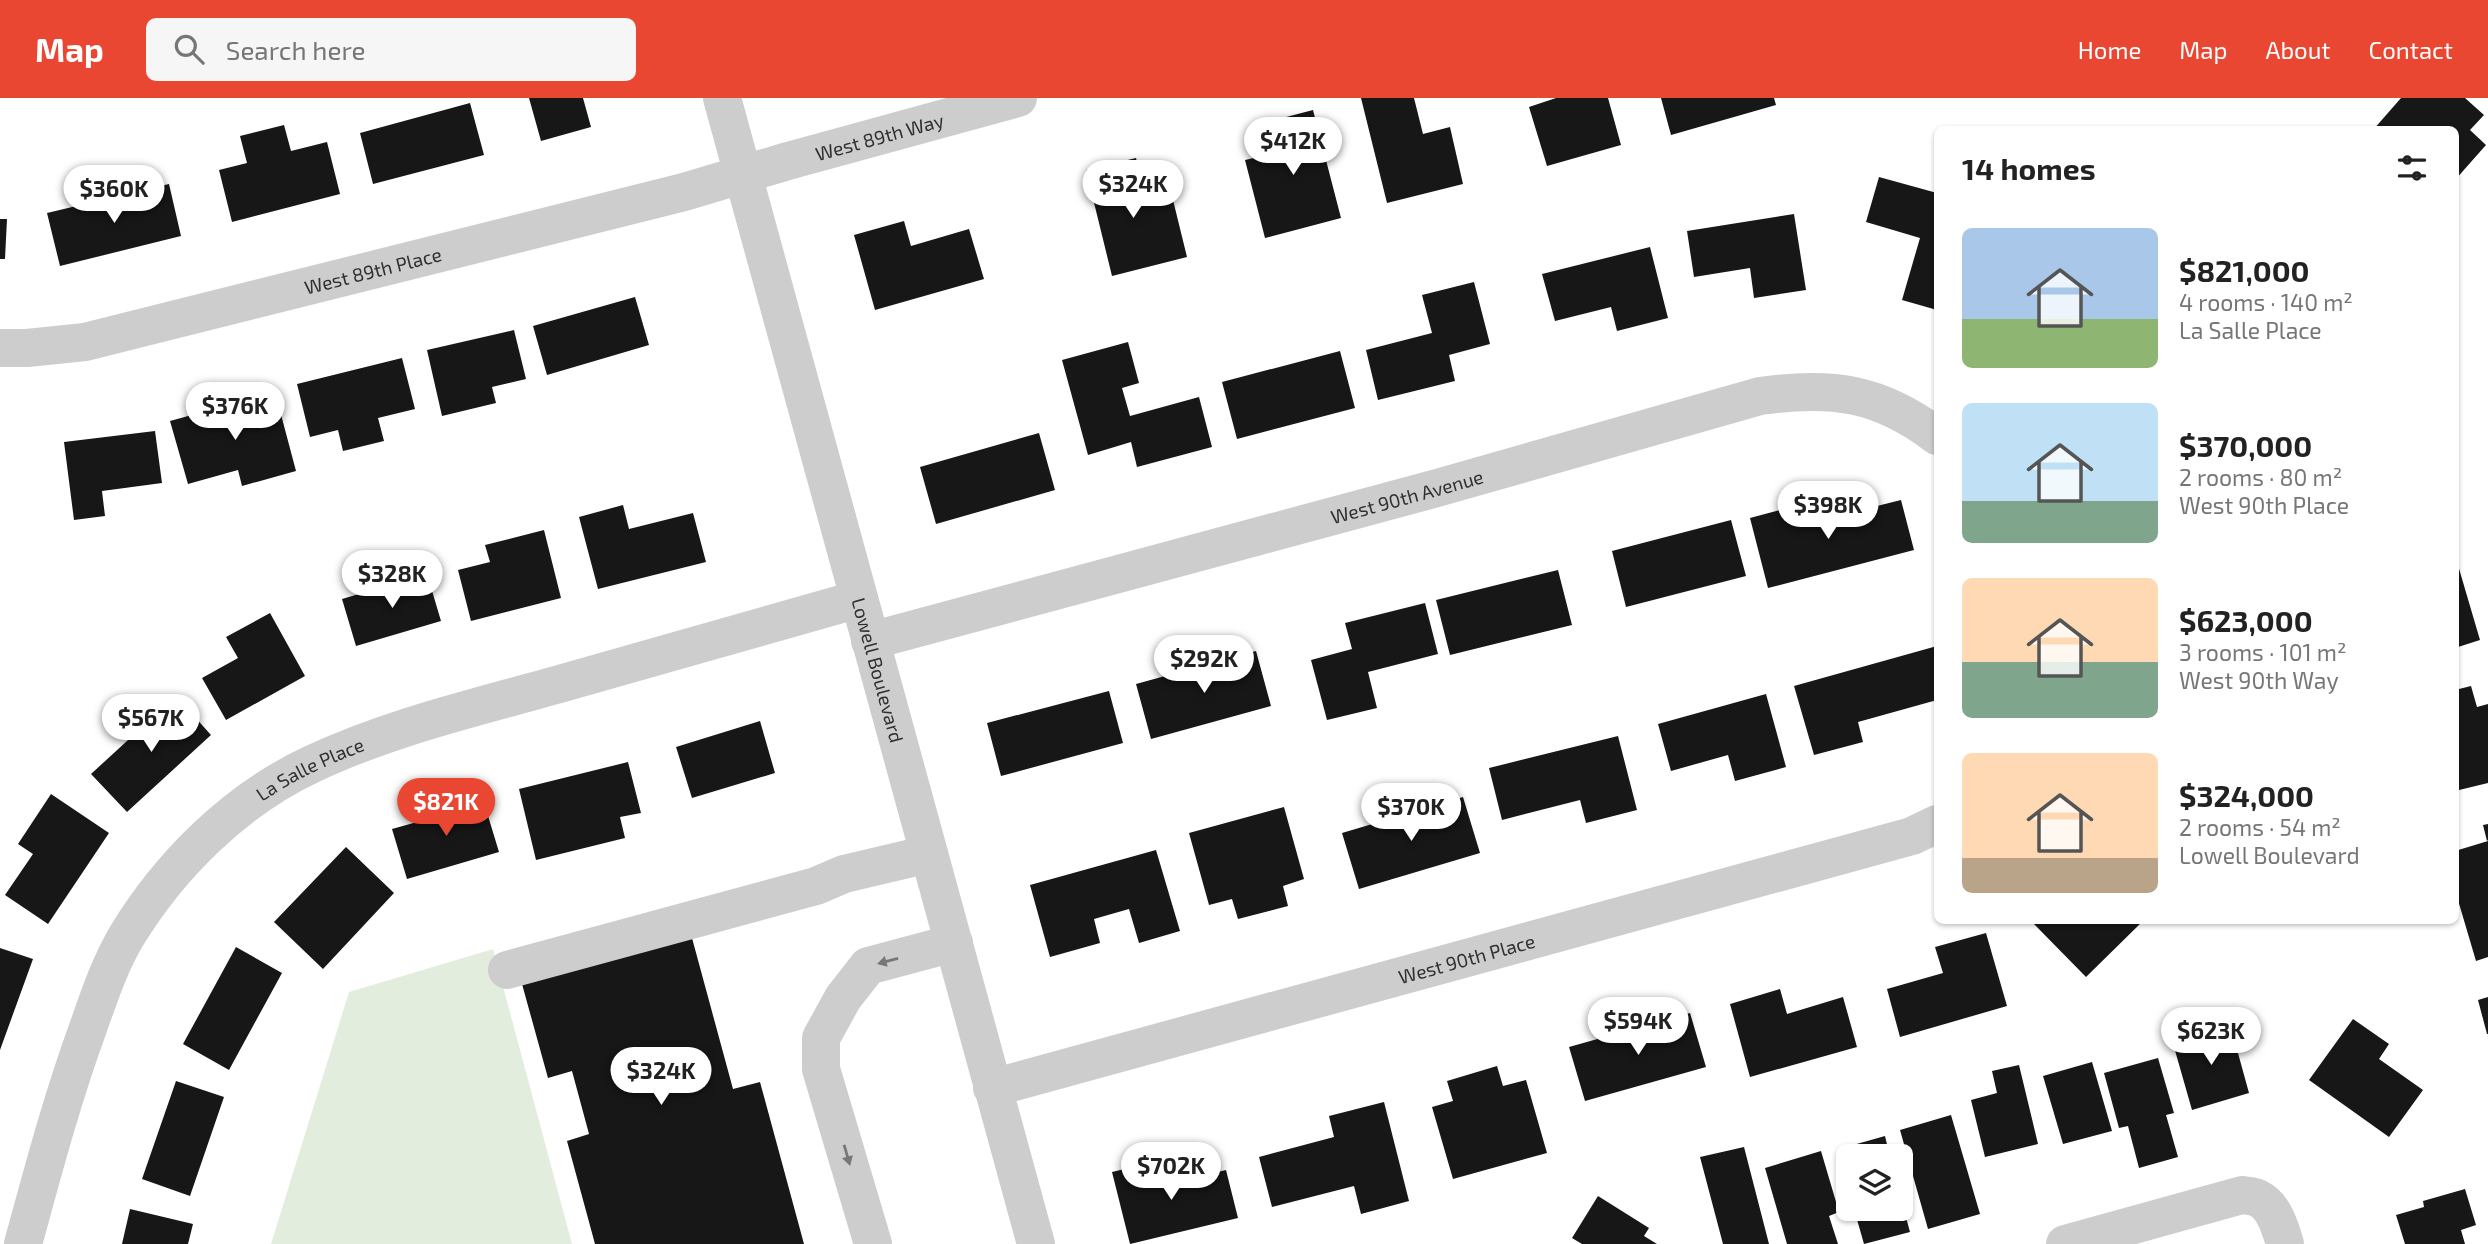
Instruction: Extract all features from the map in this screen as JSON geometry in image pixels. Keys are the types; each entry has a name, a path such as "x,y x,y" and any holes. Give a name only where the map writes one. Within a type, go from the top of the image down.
{"street":[{"name":"Lowell Boulevard","path":"722,98 1036,1244"},
{"name":"West 89th Way","path":"743,175 1018,98"},
{"name":"West 89th Place","path":"0,348 85,342 743,175"},
{"name":"West 90th Avenue","path":"870,641 1437,488 1760,396 1800,390 1842,392 1876,401 1914,418 1934,434"},
{"name":"La Salle Place","path":"23,1244 66,1088 106,978 125,939 152,898 178,866 237,811 271,787 310,765 396,731 859,599"},
{"name":"West 90th Place","path":"992,1088 1912,836 1934,825"},
{"path":"507,970 816,886 849,873 929,854"},
{"path":"873,1244 821,1069 821,1038 843,998 868,966 954,943"},
{"path":"2065,1244 2242,1195 2260,1199 2269,1208 2285,1244"}],"green space":[{"path":"493,949 572,1244 271,1244 349,992"}],"building":[{"path":"529,98 583,98 591,127 541,141"},
{"path":"1361,98 1414,98 1423,134 1450,127 1463,184 1387,203"},
{"path":"1556,98 1608,98 1621,145 1547,166 1529,107"},
{"path":"1661,98 1774,98 1776,105 1671,135"},
{"path":"2401,98 2465,98 2484,115 2470,130 2486,145 2459,175 2459,126 2376,126"},
{"path":"470,103 484,155 373,184 360,133"},
{"path":"1313,110 1341,218 1265,238 1245,160 1271,154 1263,123"},
{"path":"284,125 291,151 327,142 340,194 232,222 219,170 247,163 240,136"},
{"path":"1136,158 1148,206 1173,200 1187,257 1112,276 1086,170"},
{"path":"1879,177 1934,192 1934,309 1902,300 1920,238 1866,222"},
{"path":"169,184 181,236 60,266 47,213"},
{"path":"1794,214 1806,290 1754,298 1750,268 1694,277 1687,231"},
{"path":"0,219 7,219 5,259 0,259"},
{"path":"904,221 911,246 969,229 984,279 875,310 854,235"},
{"path":"1650,247 1668,318 1617,331 1611,307 1555,321 1542,274"},
{"path":"1474,282 1490,344 1449,355 1455,381 1378,400 1366,350 1432,333 1422,295"},
{"path":"635,297 649,345 547,375 533,326"},
{"path":"514,330 526,379 492,387 496,403 442,416 427,350"},
{"path":"1128,342 1139,383 1122,388 1130,416 1199,397 1212,447 1137,467 1131,442 1088,455 1062,360"},
{"path":"1340,351 1355,408 1237,439 1222,382"},
{"path":"402,358 415,409 378,418 384,441 343,451 338,430 310,437 297,384"},
{"path":"275,392 296,471 242,486 238,470 188,484 170,421"},
{"path":"155,431 162,483 102,491 105,516 74,520 64,442"},
{"path":"1039,433 1055,490 936,524 920,467"},
{"path":"1901,500 1914,550 1768,588 1750,518 1799,505 1805,524"},
{"path":"623,505 629,529 693,513 706,562 598,589 579,517"},
{"path":"1731,520 1746,576 1626,607 1612,551"},
{"path":"544,530 561,598 471,621 458,570 490,562 485,545"},
{"path":"2459,569 2480,640 2459,647"},
{"path":"1558,570 1572,625 1450,655 1436,600"},
{"path":"427,574 441,621 356,646 342,599"},
{"path":"1425,603 1438,654 1368,672 1377,708 1327,720 1311,660 1352,649 1345,623"},
{"path":"270,613 305,676 226,720 202,678 238,658 226,637"},
{"path":"1934,647 1934,701 1858,722 1863,742 1814,755 1794,686"},
{"path":"1256,651 1271,706 1151,739 1136,684"},
{"path":"2471,686 2477,707 2488,704 2488,783 2459,790 2459,689"},
{"path":"1109,691 1123,743 1001,776 987,723"},
{"path":"1766,694 1786,767 1735,781 1728,755 1671,771 1658,724"},
{"path":"176,696 211,735 127,812 91,774"},
{"path":"760,721 775,773 692,798 676,747"},
{"path":"1618,736 1637,810 1586,823 1580,800 1502,820 1489,768"},
{"path":"628,762 641,813 620,817 625,838 536,860 519,789"},
{"path":"51,794 109,833 48,924 5,895 33,854 18,844"},
{"path":"482,796 499,852 407,879 392,829 417,822 415,815"},
{"path":"1463,797 1480,853 1359,889 1342,833"},
{"path":"1284,807 1304,879 1283,886 1288,906 1238,919 1232,899 1209,905 1189,833"},
{"path":"2488,824 2488,840 2487,841 2483,825"},
{"path":"2488,841 2488,957 2476,961 2459,904 2459,850"},
{"path":"346,847 394,893 323,969 274,922"},
{"path":"1156,850 1180,931 1139,943 1129,909 1094,919 1100,943 1050,957 1030,885"},
{"path":"2034,924 2140,924 2086,977"},
{"path":"1986,933 2007,1006 1900,1037 1887,989 1943,973 1935,947"},
{"path":"692,938 733,1089 760,1082 804,1244 595,1244 567,1141 589,1134 572,1071 548,1078 522,984"},
{"path":"236,947 282,973 229,1070 183,1044"},
{"path":"0,948 33,959 0,1050"},
{"path":"1780,989 1787,1014 1843,997 1857,1047 1750,1077 1730,1004"},
{"path":"2488,997 2488,1034 2487,1034 2478,1000"},
{"path":"1690,1013 1706,1067 1585,1101 1569,1047"},
{"path":"2353,1019 2389,1044 2379,1059 2423,1090 2389,1137 2309,1080"},
{"path":"2230,1024 2249,1093 2192,1110 2172,1040"},
{"path":"2158,1058 2174,1113 2166,1115 2178,1157 2139,1168 2128,1126 2119,1128 2104,1073"},
{"path":"2092,1062 2112,1131 2063,1144 2043,1076"},
{"path":"2019,1065 2038,1144 1985,1157 1971,1100 1997,1093 1992,1071"},
{"path":"1497,1066 1503,1086 1526,1080 1547,1153 1453,1179 1432,1107 1453,1101 1447,1081"},
{"path":"176,1081 224,1097 190,1196 142,1179"},
{"path":"1384,1102 1409,1201 1361,1214 1354,1186 1272,1207 1259,1157 1334,1137 1329,1116"},
{"path":"1951,1115 1980,1214 1928,1229 1913,1176 1913,1144 1904,1144 1900,1130"},
{"path":"1885,1136 1887,1144 1857,1144"},
{"path":"1744,1147 1769,1244 1723,1244 1700,1157"},
{"path":"1821,1151 1836,1202 1836,1213 1829,1216 1838,1244 1787,1244 1765,1168"},
{"path":"1162,1160 1168,1184 1226,1170 1238,1218 1130,1244 1112,1172"},
{"path":"2465,1189 2476,1225 2461,1230 2465,1244 2405,1244 2396,1215 2424,1207 2423,1201"},
{"path":"1598,1196 1649,1228 1644,1236 1657,1244 1582,1244 1572,1238"},
{"path":"130,1209 193,1224 188,1244 122,1244"},
{"path":"1857,1221 1907,1221 1910,1232 1864,1244"}]}
